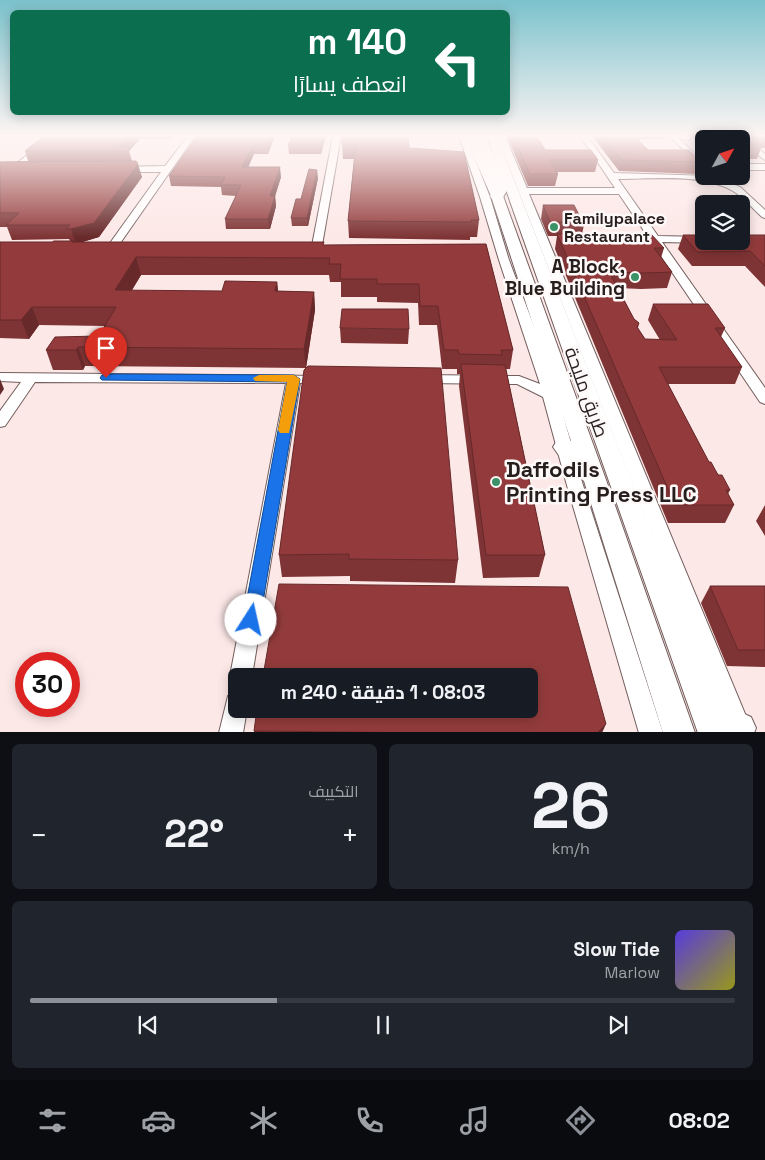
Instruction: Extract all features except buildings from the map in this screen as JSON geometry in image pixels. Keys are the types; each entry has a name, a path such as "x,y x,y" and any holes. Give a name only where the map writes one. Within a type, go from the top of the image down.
{"main road":[{"name":"طريق مليحة","path":"487,170 594,477 678,732"},
{"name":"طريق مليحة","path":"506,170 733,731"},
{"path":"564,446 576,462 594,477"}],"street":[{"path":"110,250 168,170"},
{"path":"328,250 311,251 329,170"},
{"path":"475,170 485,197 496,253 543,369 564,446 651,732"},
{"path":"516,170 550,244 733,731"},
{"path":"609,170 624,191 653,242 765,399"},
{"path":"613,176 695,177"},
{"path":"729,185 737,188 765,215"},
{"path":"741,185 765,206"},
{"path":"524,191 624,191"},
{"path":"653,242 695,240"},
{"path":"408,379 519,380 543,369"},
{"path":"0,377 335,379"},
{"path":"0,422 31,377"},
{"path":"242,668 294,379"},
{"path":"519,380 550,395"},
{"path":"231,732 234,718"}],"slow traffic":[{"path":"259,378 294,379 285,430"}],"place":[{"name":"Familypalace Restaurant","path":"554,227"},
{"name":"A Block, Blue Building","path":"635,277"},
{"name":"Daffodils Printing Press LLC","path":"496,482"}],"route":[{"path":"106,378 294,379 251,620"}]}
